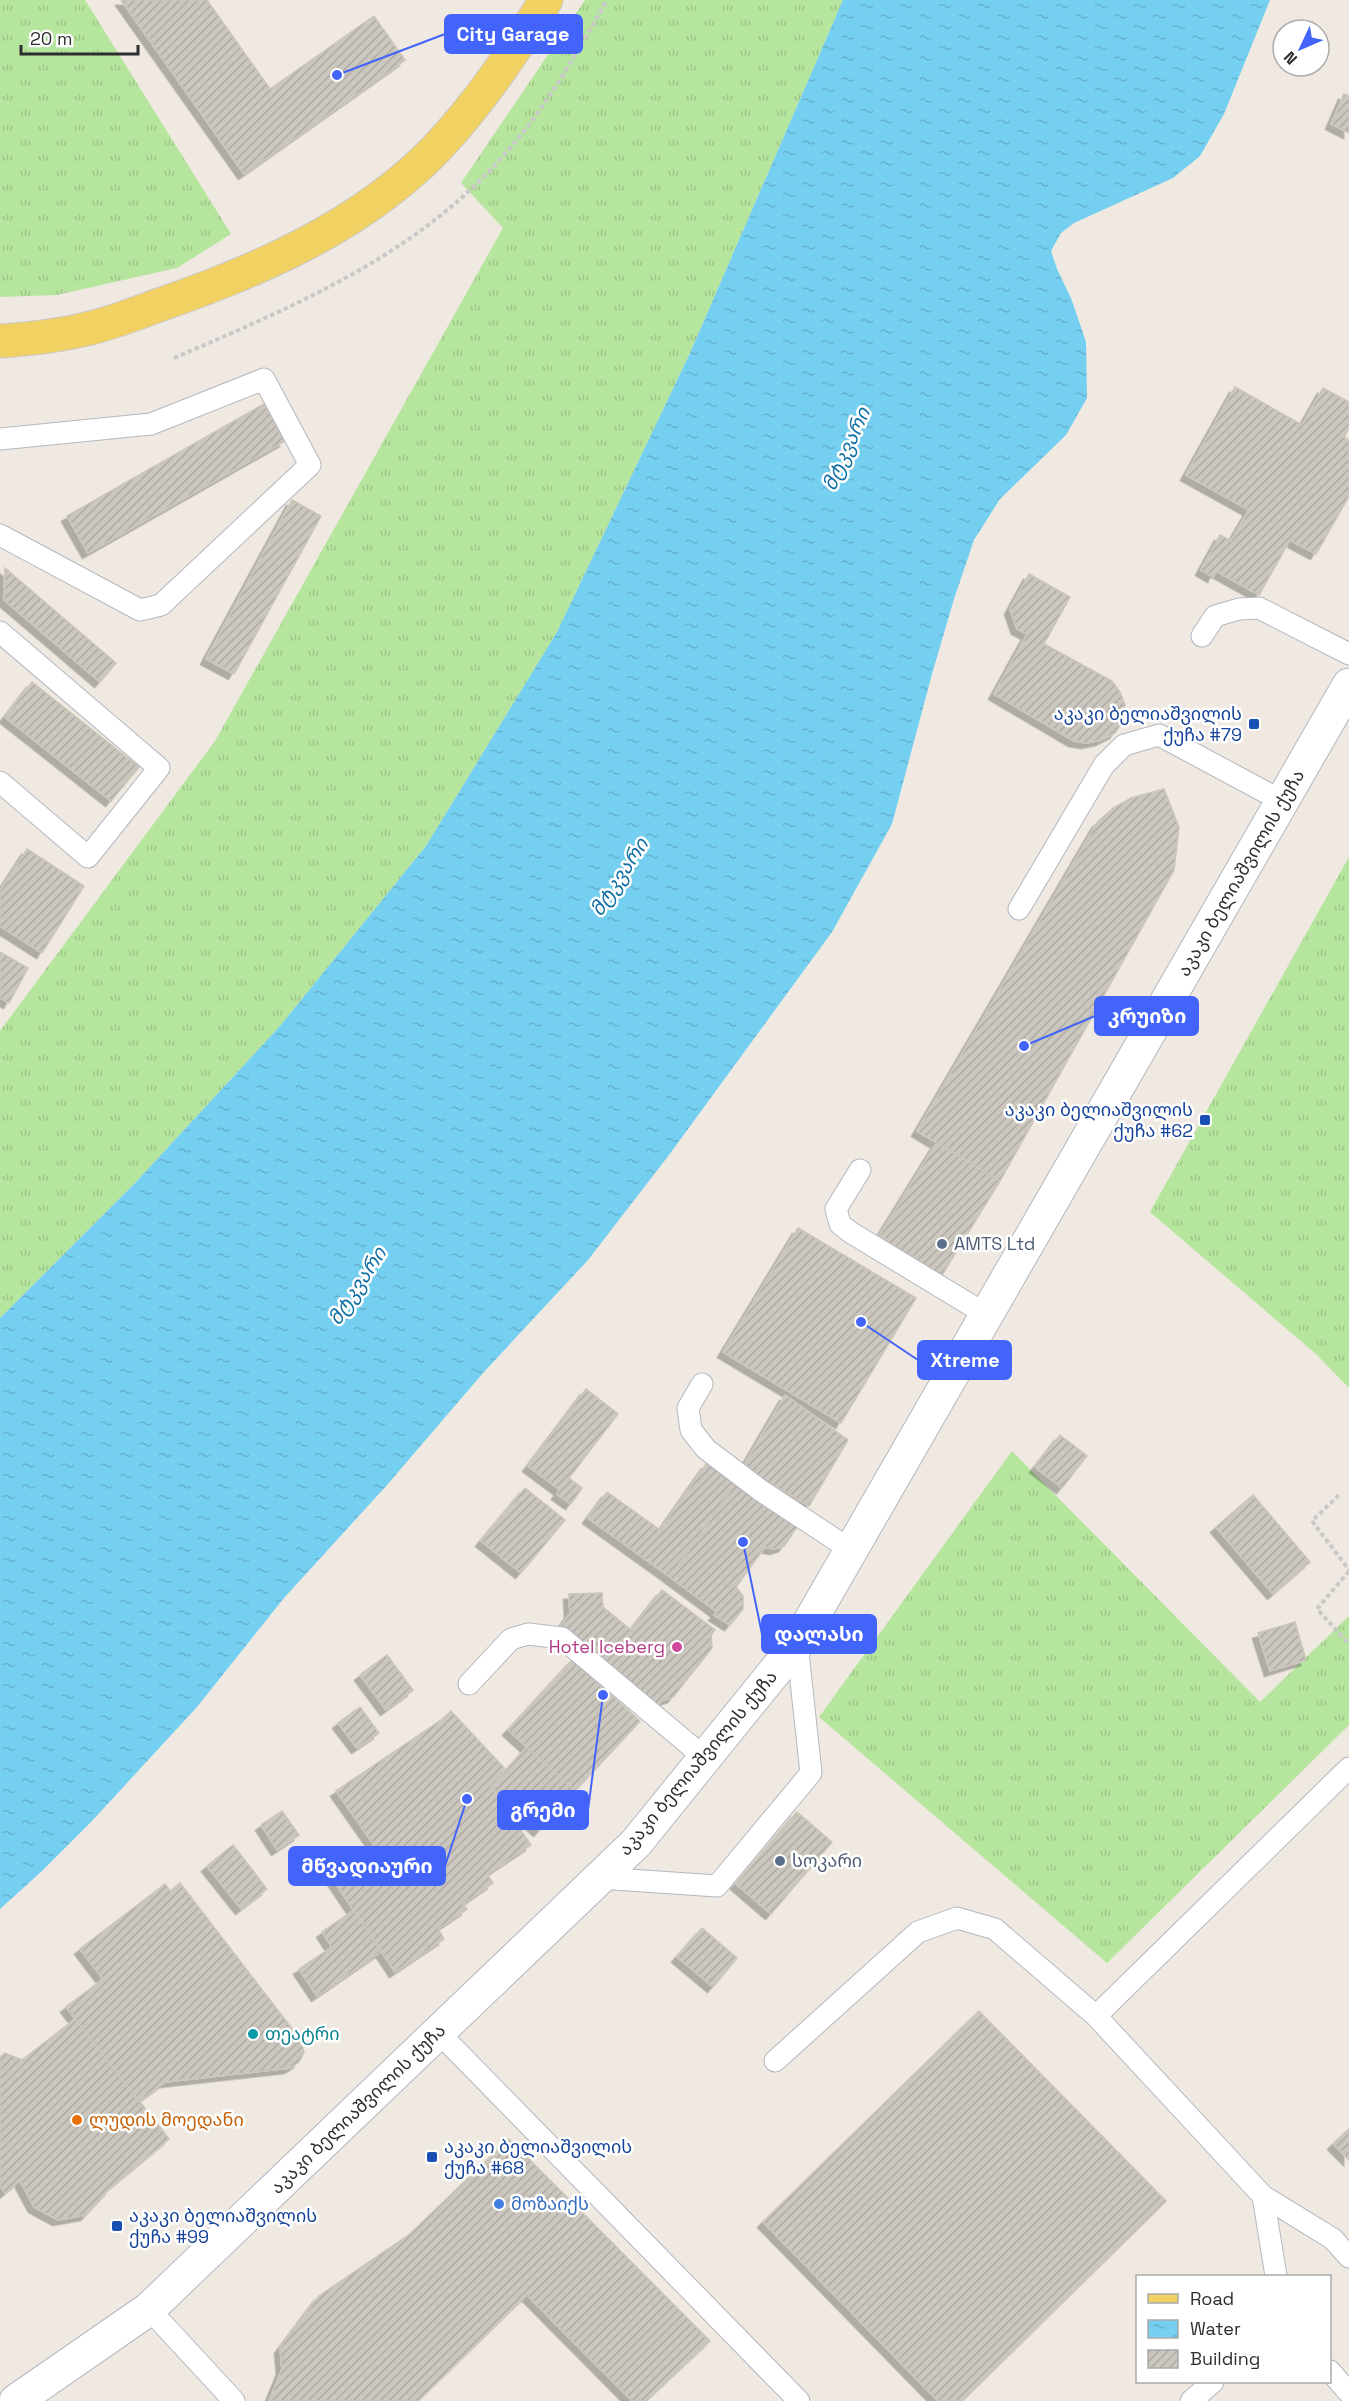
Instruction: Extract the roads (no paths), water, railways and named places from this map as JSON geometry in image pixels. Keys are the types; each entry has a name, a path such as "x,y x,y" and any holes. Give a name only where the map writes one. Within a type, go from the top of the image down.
{"main road":[{"path":"0,341 37,338 87,329 180,298 279,257 346,220 397,184 434,151 473,107 546,0"},
{"name":"აკაკი ბელიაშვილის ქუჩა","path":"16,2401 149,2308 600,1878 636,1843 797,1644 1349,686"}],"lane":[{"path":"0,439 151,424 264,379 310,465 161,604 140,610 0,535"},
{"path":"1203,636 1215,616 1239,609 1259,608 1349,654"},
{"path":"0,632 159,768 88,857 0,782"},
{"path":"1019,909 1104,765 1124,746 1159,735 1282,801"},
{"path":"860,1170 836,1209 840,1224 987,1315"},
{"path":"702,1384 688,1408 691,1430 706,1449 760,1490 851,1550"},
{"path":"469,1684 511,1639 528,1634 562,1638 705,1758"},
{"path":"600,1878 717,1886 810,1773 797,1644"},
{"path":"1096,2016 1349,1768"},
{"path":"775,2061 918,1932 957,1918 995,1929 1096,2016 1263,2196 1333,2239 1349,2258"},
{"path":"438,2032 799,2401"},
{"path":"1263,2196 1276,2275"},
{"path":"149,2308 234,2401"},
{"path":"1331,2373 1349,2392"},
{"path":"1191,2401 1212,2383"}],"water":[{"name":"მტკვარი","path":"843,0 1270,0 1224,114 1200,156 1173,178 1074,223 1061,233 1051,251 1086,342 1087,398 1066,435 1000,499 974,540 932,674 892,824 832,932 669,1155 588,1260 483,1373 387,1485 284,1598 197,1707 91,1822 0,1909 0,1318 136,1182 280,1026 426,846 557,632 690,353"}],"place":[{"name":"City Garage","path":"337,75"},
{"name":"აკაკი ბელიაშვილის ქუჩა #79","path":"1254,724"},
{"name":"კრუიზი","path":"1024,1046"},
{"name":"აკაკი ბელიაშვილის ქუჩა #62","path":"1205,1120"},
{"name":"AMTS Ltd","path":"942,1244"},
{"name":"Xtreme","path":"861,1322"},
{"name":"დალასი","path":"743,1542"},
{"name":"Hotel Iceberg","path":"677,1647"},
{"name":"გრემი","path":"603,1695"},
{"name":"მწვადიაური","path":"467,1799"},
{"name":"სოკარი","path":"780,1861"},
{"name":"თეატრი","path":"253,2034"},
{"name":"ლუდის მოედანი","path":"77,2120"},
{"name":"აკაკი ბელიაშვილის ქუჩა #68","path":"432,2157"},
{"name":"მოზაიქს","path":"499,2204"},
{"name":"აკაკი ბელიაშვილის ქუჩა #99","path":"117,2226"}]}
